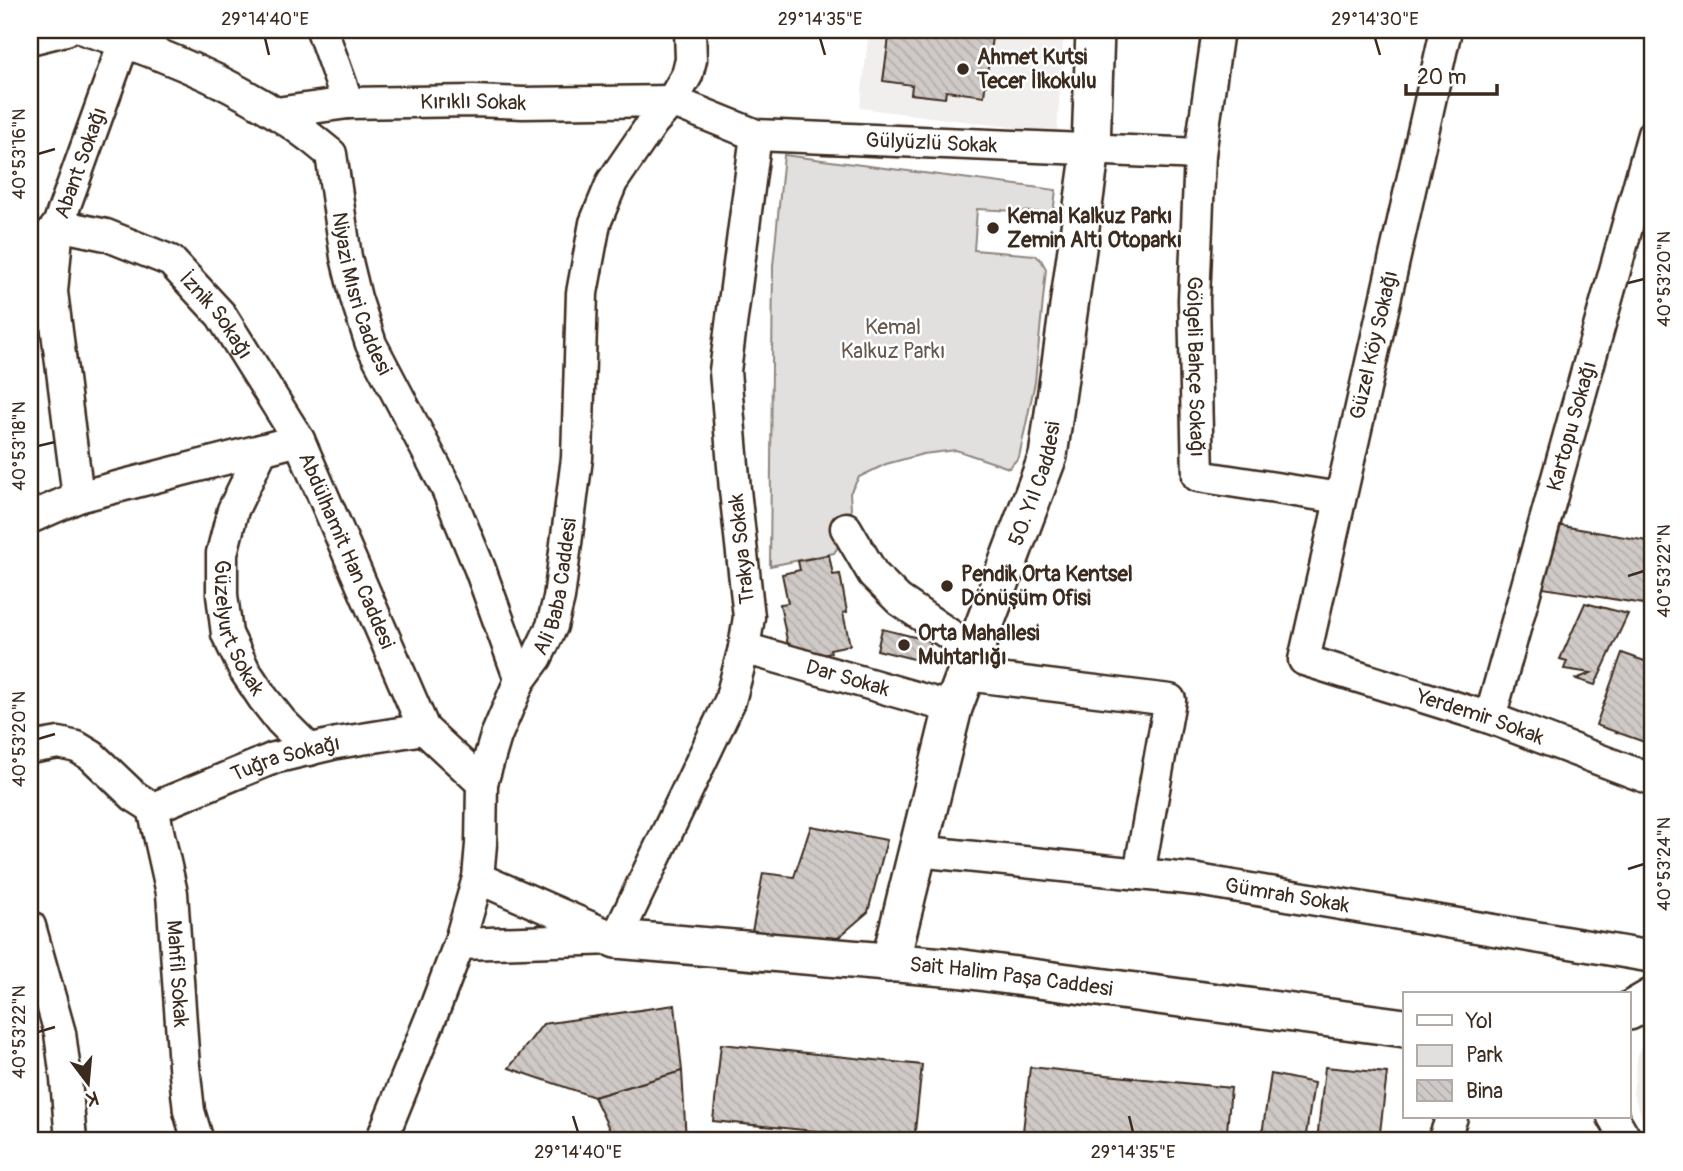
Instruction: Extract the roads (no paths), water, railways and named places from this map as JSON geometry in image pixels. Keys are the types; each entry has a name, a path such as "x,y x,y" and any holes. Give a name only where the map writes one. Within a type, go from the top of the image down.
{"street":[{"path":"30,39 66,30"},
{"path":"321,30 348,103"},
{"name":"Ali Baba Caddesi","path":"381,1141 436,1005 478,878 482,783 496,736 520,680 537,657 552,626 559,598 577,458 583,293 595,223 612,182 653,122 672,102 687,75 691,60 690,30"},
{"name":"50. Yıl Caddesi","path":"890,962 953,708 1048,456 1091,149 1095,30"},
{"name":"Gölgeli Bahçe Sokağı","path":"1218,30 1200,154 1194,300 1198,476 1340,498"},
{"name":"Güzel Köy Sokağı","path":"1304,660 1446,30"},
{"name":"Niyazi Mısri Caddesi","path":"104,34 184,63 276,113 309,134 331,154 346,257 371,344 447,489 480,569 520,680"},
{"name":"Abant Sokağı","path":"78,497 52,292 58,225 104,34"},
{"name":"Kırıklı Sokak","path":"276,113 348,103 672,102"},
{"name":"Gülyüzlü Sokak","path":"672,102 756,135 1200,154"},
{"name":"Kartopu Sokağı","path":"1490,718 1653,134"},
{"name":"Trakya Sokak","path":"617,939 730,701 744,648 749,617 725,371 756,135"},
{"path":"30,258 58,225"},
{"name":"İznik Sokağı","path":"58,225 106,234 171,261 221,315 299,440"},
{"name":"Abdülhamit Han Caddesi","path":"30,518 78,497 299,440 424,729 482,783"},
{"name":"Güzelyurt Sokak","path":"262,450 233,510 222,553 222,595 227,634 245,671 263,698 310,750"},
{"path":"846,528 873,574 971,664 1170,700 1139,874"},
{"name":"Dar Sokak","path":"744,648 953,708"},
{"name":"Yerdemir Sokak","path":"1304,660 1490,718 1653,780"},
{"name":"Tuğra Sokağı","path":"153,808 274,758 337,743 424,729"},
{"path":"30,748 59,743 77,747 92,757 134,796 153,808"},
{"name":"Mahfil Sokak","path":"153,808 172,892 184,1066 189,1111 198,1141"},
{"name":"Gümrah Sokak","path":"917,850 1198,880 1653,957"},
{"path":"478,878 617,939"},
{"path":"30,926 60,1033 71,1141"},
{"path":"458,944 617,939"},
{"name":"Sait Halim Paşa Caddesi","path":"617,939 956,968 1403,1028"},
{"path":"1630,1010 1653,997"},
{"path":"1443,1141 1452,1118"},
{"path":"1614,1118 1627,1141"}],"place":[{"name":"Ahmet Kutsi Tecer İlkokulu","path":"963,69"},
{"name":"Kemal Kalkuz Parkı Zemin Altı Otoparkı","path":"993,228"},
{"name":"Pendik Orta Kentsel Dönüşüm Ofisi","path":"947,586"},
{"name":"Orta Mahallesi Muhtarlığı","path":"904,645"}],"park label":[{"name":"Kemal Kalkuz Parkı","path":"893,339"}]}
